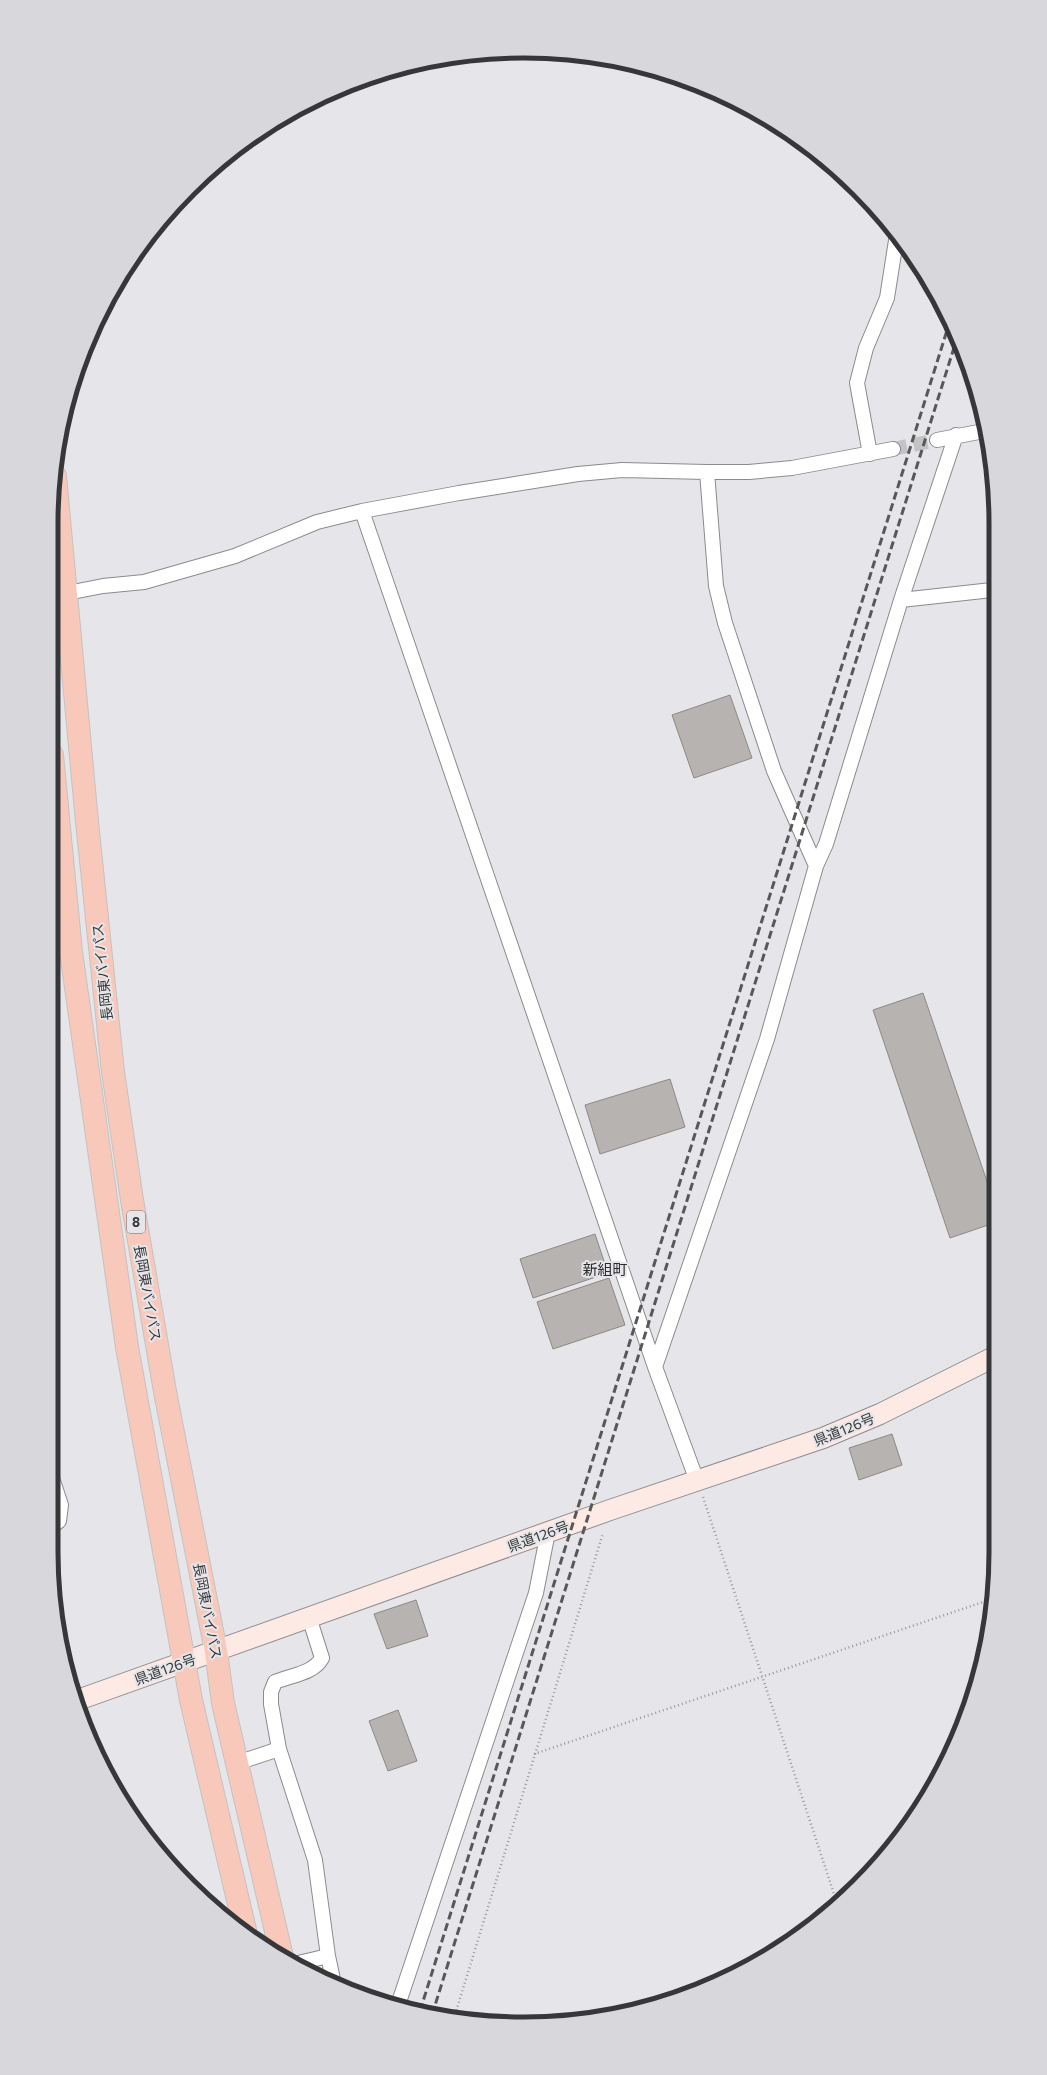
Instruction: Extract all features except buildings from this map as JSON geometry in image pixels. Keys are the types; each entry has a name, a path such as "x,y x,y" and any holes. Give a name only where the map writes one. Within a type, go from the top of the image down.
{"highway":[{"name":"長岡東バイパス","path":"58,594 113,1072 132,1200 164,1382 216,1651 223,1703 280,1948"},
{"name":"長岡東バイパス","path":"58,817 71,952 127,1347 191,1700 243,1924"}],"main road":[{"name":"県道126号","path":"82,1699 610,1510 823,1438 880,1414 989,1360"}],"street":[{"path":"870,454 857,383 866,348 887,298 896,243"},
{"path":"937,440 980,432"},
{"path":"655,1367 766,1039 816,866 826,844 901,600 956,436"},
{"path":"58,594 144,582 235,556 317,522 362,511 578,474 622,470 749,472 792,468 893,449"},
{"path":"707,472 716,586 725,623 774,771 816,866"},
{"path":"362,511 655,1367 697,1481"},
{"path":"901,600 989,590"},
{"path":"58,1494 62,1505 58,1522"},
{"path":"400,2000 536,1593 548,1532"},
{"path":"309,1617 322,1658 318,1666 312,1670 275,1682 271,1692 271,1704 279,1749 315,1860 328,1956 332,1976"},
{"path":"238,1763 279,1749"},
{"path":"304,1962 328,1956"}],"path":[{"path":"697,1481 764,1676 835,1897"},
{"path":"456,2012 533,1754 610,1510"},
{"path":"533,1754 986,1601"}],"tunnel":[{"path":"893,449 937,440"}],"railway":[{"path":"422,2005 947,330"},
{"path":"434,2008 954,346"}],"district":[{"name":"新組町","path":"605,1269"}]}
